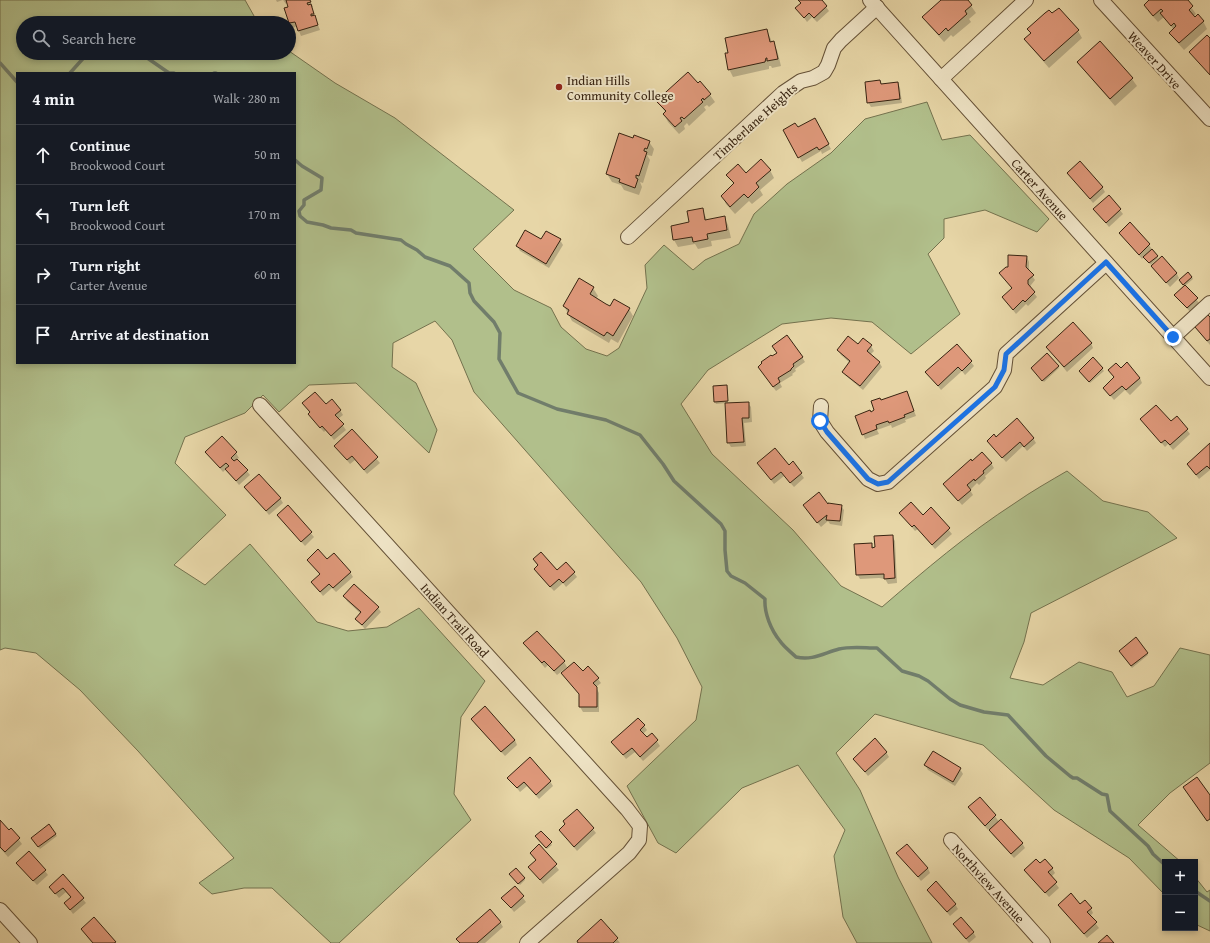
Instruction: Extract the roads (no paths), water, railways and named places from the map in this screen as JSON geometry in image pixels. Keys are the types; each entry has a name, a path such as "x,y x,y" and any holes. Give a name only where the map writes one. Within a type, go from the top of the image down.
{"street":[{"path":"941,79 1026,0"},
{"name":"Weaver Drive","path":"1101,0 1210,119"},
{"name":"Carter Avenue","path":"873,4 1210,378"},
{"name":"Timberlane Heights","path":"628,237 783,93 801,81 813,78 824,72 834,48 873,4"},
{"path":"821,406 820,421 868,479 878,484 888,482 995,387 1004,370 1006,354 1106,262"},
{"path":"1173,337 1210,303"},
{"name":"Indian Trail Road","path":"260,406 627,808 640,826 639,840 629,852 527,943"},
{"name":"Northview Avenue","path":"951,840 1043,943"},
{"path":"0,910 30,943"}],"waterway":[{"path":"71,72 82,60"},
{"path":"150,60 168,72"},
{"path":"0,63 16,81"},
{"path":"296,161 322,178 321,190 304,200 304,205 299,211 300,216 307,222 331,228 351,230 356,233 401,240 425,257 450,266 469,283 470,293 474,301 494,322 500,333 499,359 518,393 557,409 606,420 640,435 663,464 674,481 721,524 725,531 727,571 731,576 745,583 765,599 767,616 774,632 783,645 796,657 813,657 844,648 877,648 902,671 919,676 928,681 960,705 984,712 1008,715 1046,756 1070,776 1077,778 1102,794 1107,795 1110,811 1148,846 1153,854 1162,862"},
{"path":"1198,893 1210,901"}],"place":[{"name":"Indian Hills Community College","path":"559,87"}]}
